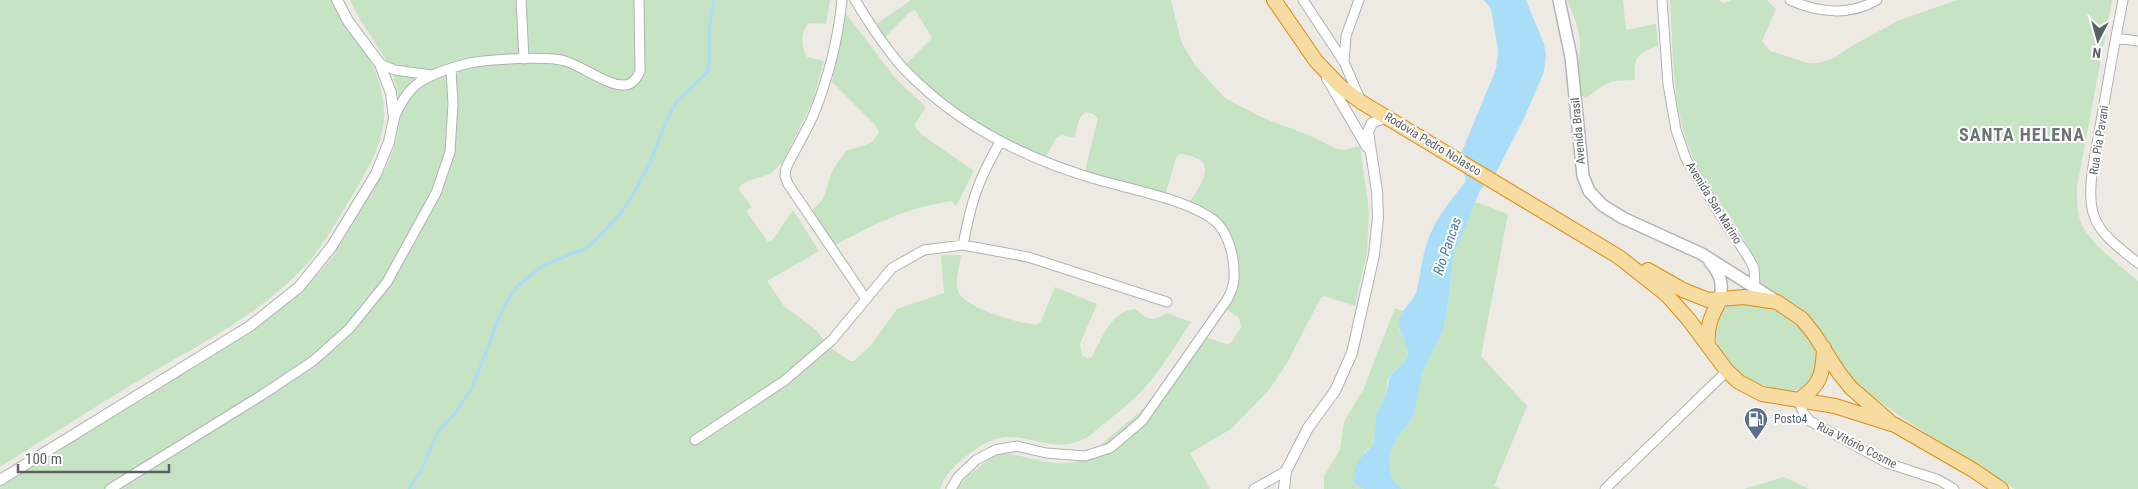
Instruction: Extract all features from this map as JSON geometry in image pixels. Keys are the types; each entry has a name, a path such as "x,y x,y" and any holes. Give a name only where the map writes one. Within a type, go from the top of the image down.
{"highway":[{"name":"Rodovia Pedro Nolasco","path":"1274,0 1316,61 1340,86 1361,102 1619,257 1684,290 1708,300 1744,297 1777,302 1802,319 1851,388 1895,425 1973,470 2001,489"},
{"name":"Rodovia Pedro Nolasco","path":"1619,257 1667,295 1690,320 1727,371 1739,382 1762,394 1835,406 1895,425"},
{"path":"1708,347 1707,332 1712,314 1720,300"},
{"path":"1798,400 1815,387 1820,378 1824,348"}],"main road":[{"name":"Avenida Brasil","path":"1558,0 1571,57 1583,176 1589,191 1602,205 1623,218 1702,254 1755,286 1777,302"},
{"name":"Avenida Brasil","path":"1702,254 1718,271 1721,279 1720,300"}],"street":[{"path":"337,0 348,21 380,64 392,93 394,118"},
{"path":"521,0 524,59"},
{"path":"380,64 410,74 431,75 471,63 548,58 563,60 616,84 626,86 635,80 640,71 639,0"},
{"path":"842,0 839,26 828,76 812,118 786,168 785,176 788,184 866,299"},
{"path":"855,0 872,28 903,68 946,108 1000,142 1060,169 1173,201 1202,213 1217,223 1226,235 1233,257 1234,280 1227,300 1142,421 1110,448 1085,456 1046,454 1017,446 995,450 976,460 958,477 951,489"},
{"path":"1303,0 1344,62 1361,102"},
{"path":"1344,62 1346,36 1359,0"},
{"name":"Avenida San Marino","path":"1662,0 1668,84 1676,130 1690,166 1754,268 1755,286"},
{"path":"1790,0 1819,11 1846,11 1877,0"},
{"name":"Rua Pia Pavani","path":"2124,0 2094,164 2090,198 2094,216 2099,226 2116,245 2138,263"},
{"path":"2116,38 2138,41"},
{"path":"1316,61 1350,115 1371,155"},
{"path":"110,489 262,395 313,361 348,329 387,282 436,193 450,152 453,104 451,69"},
{"path":"0,480 250,326 299,287 332,246 376,174 389,142 394,118 407,93 431,75"},
{"path":"1284,489 1286,471 1308,428 1335,391 1352,353 1374,255 1378,217 1377,191 1368,140 1369,127 1372,123 1386,117"},
{"path":"963,245 975,192 983,171 1000,142"},
{"path":"695,440 784,381 832,340 892,268 924,250 963,245 1028,257 1167,302"},
{"path":"1605,489 1727,371"},
{"name":"Rua Vitório Cosme","path":"1798,400 1804,414 1810,421 1887,463 1939,480 1954,489"},
{"path":"1254,489 1286,471"}],"green space":[{"path":"0,0 333,0 373,65 382,94 384,120 375,152 354,193 318,251 287,284 231,326 56,431 0,467"},
{"path":"350,0 830,0 826,24 809,23 803,35 803,44 807,57 824,61 813,100 783,162 770,174 741,185 739,190 752,207 746,211 768,242 771,242 793,210 819,251 767,281 784,306 816,330 830,347 850,361 854,361 871,345 897,309 944,293 941,255 961,255 957,278 958,291 970,303 993,314 1036,325 1041,321 1055,287 1097,304 1080,344 1082,355 1087,358 1092,357 1113,320 1127,311 1135,309 1153,319 1167,313 1191,322 1165,362 1147,385 1127,405 1089,436 1073,443 1063,444 1053,444 1017,437 1006,437 989,441 957,464 947,475 940,489 0,489 0,485 256,327 301,292 334,254 388,162 396,142 400,121 399,100 394,77"},
{"path":"911,0 1171,0 1181,41 1194,64 1225,98 1261,117 1311,136 1337,149 1345,150 1360,146 1369,211 1367,252 1355,306 1324,296 1320,299 1287,363 1269,390 1231,429 1190,453 1210,489 957,489 966,477 997,453 1063,464 1085,458 1155,399 1201,336 1227,344 1231,343 1241,327 1239,318 1222,306 1232,276 1232,264 1226,243 1214,225 1189,204 1205,174 1203,163 1191,156 1179,154 1176,158 1165,196 1084,175 1098,118 1086,112 1079,120 1075,138 1063,135 1057,137 1043,161 961,115 928,89 905,65 932,38 915,10 910,12 883,39 875,27"},
{"path":"1567,0 1623,0 1626,30 1656,24 1658,46 1645,51 1638,57 1635,66 1635,80 1613,81 1602,86 1586,98 1583,97 1577,78 1580,49 1579,37"},
{"path":"1670,0 1718,0 1724,3 1732,0 1767,0 1776,9 1762,41 1770,51 1808,63 1819,63 1834,58 1855,44 1900,20 1957,0 2112,0 2077,187 2077,203 2080,220 2089,236 2138,281 2138,489 2015,489 1856,386 1823,343 1760,290 1751,253 1743,237 1704,178 1687,144 1675,83"},
{"path":"843,15 847,15 896,79 926,107 914,126 922,135 974,171 956,206 951,201 918,208 889,218 832,247 810,213 823,199 833,169 846,151 873,141 879,132 875,125 832,82"},
{"path":"1475,202 1508,214 1481,356 1527,406 1494,486 1501,489 1403,489 1392,477 1390,454 1396,439 1410,422 1422,374 1443,331 1454,252"},
{"path":"1731,303 1761,306 1794,321 1821,354 1817,378 1802,388 1789,391 1756,382 1728,364 1720,352 1717,341 1715,313"},
{"path":"1395,308 1403,311 1399,322 1399,329 1407,346 1407,355 1405,362 1390,375 1387,381 1386,394 1376,415 1374,443 1365,452 1354,483 1364,489 1324,489 1324,476 1340,450 1344,422 1364,388"},
{"path":"1784,477 1809,489 1744,489"}],"water":[{"name":"Rio Pancas","path":"1484,0 1526,0 1544,44 1546,54 1544,72 1525,116 1494,177 1480,190 1454,252 1443,331 1422,374 1414,414 1396,439 1390,454 1392,477 1403,489 1364,489 1354,483 1355,468 1374,443 1376,415 1386,394 1390,375 1400,367 1407,355 1406,344 1399,326 1400,318 1416,293 1425,249 1434,226 1466,181 1460,156 1496,69 1498,51 1491,9"}],"waterway":[{"path":"409,489 422,469 438,432 456,412 473,386 502,310 516,287 544,265 586,248 619,215 631,198 649,165 668,117 677,101 707,73 709,28 714,0"}],"place":[{"name":"Posto4","path":"1756,440"}],"district":[{"name":"SANTA HELENA","path":"2022,135"}]}
